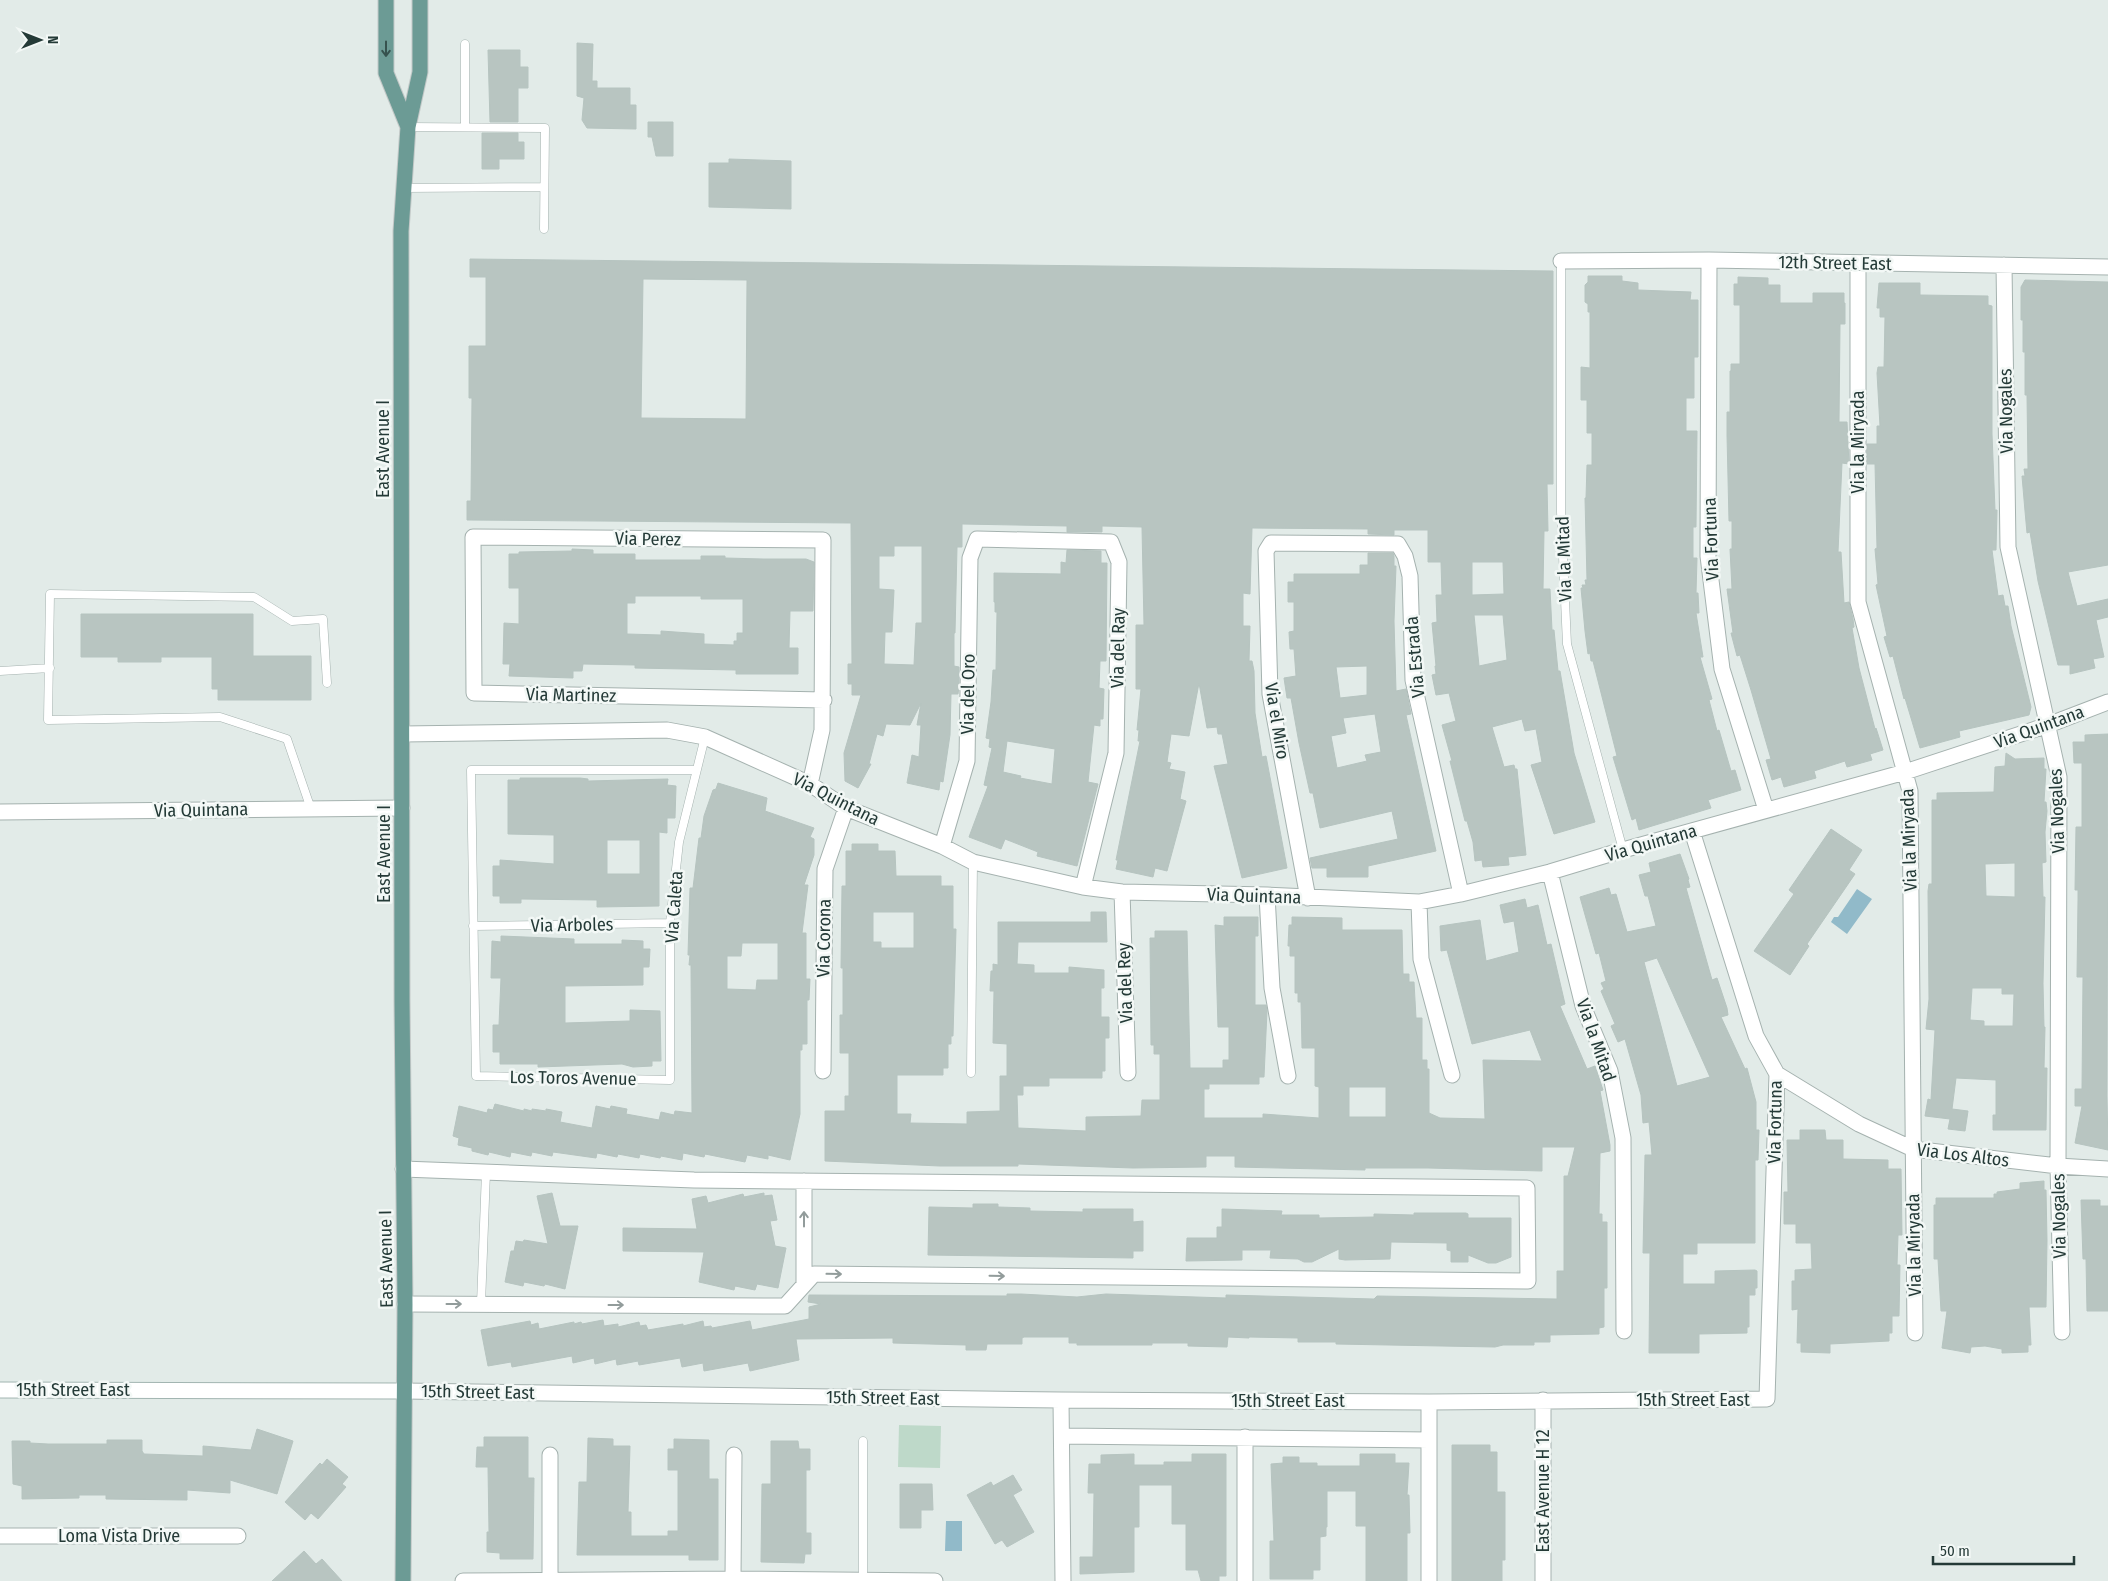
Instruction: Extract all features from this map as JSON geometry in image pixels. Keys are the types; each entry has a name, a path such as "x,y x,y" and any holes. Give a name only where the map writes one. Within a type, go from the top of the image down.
{"main road":[{"name":"East Avenue I","path":"386,0 386,73 408,127"},
{"name":"East Avenue I","path":"403,1581 405,1304 401,231 408,127 420,72 420,0"}],"street":[{"name":"12th Street East","path":"1561,261 1709,260 2108,267"},
{"name":"Via Fortuna","path":"1709,260 1708,556 1722,670 1766,810"},
{"name":"Via la Miryada","path":"1858,264 1858,602 1910,791 1915,1333"},
{"name":"Via Nogales","path":"2004,265 2008,547 2059,777 2058,1166 2062,1332"},
{"name":"Via Perez","path":"473,537 823,540 824,700"},
{"name":"Via Martinez","path":"473,537 474,693 824,700"},
{"name":"Via del Oro","path":"942,846 967,761 970,558 977,539"},
{"name":"Via del Ray","path":"977,539 1111,542 1119,562 1116,753 1083,887"},
{"name":"Via Estrada","path":"1271,543 1398,544 1405,556 1410,576 1413,680 1461,894"},
{"name":"Via el Miro","path":"1271,543 1266,551 1270,694 1308,898"},
{"path":"810,784 822,730 824,700"},
{"name":"Via Quintana","path":"403,734 667,730 705,737 810,784 846,808 942,846 973,862 1083,887 1122,892 1268,895 1419,902 1461,894 1550,872 1622,850 1905,772 2048,725 2108,702"},
{"name":"Via Quintana","path":"0,812 402,808"},
{"name":"Via Corona","path":"823,1071 825,869 846,808"},
{"name":"Via Fortuna","path":"1692,831 1756,1036 1778,1074 1767,1399"},
{"name":"Via la Mitad","path":"1550,872 1583,1006 1610,1072 1623,1138 1624,1331"},
{"name":"Via del Rey","path":"1122,892 1128,1073"},
{"path":"1268,895 1272,988 1288,1076"},
{"path":"1419,902 1421,958 1452,1075"},
{"name":"Via Los Altos","path":"1778,1074 1859,1124 1913,1150 2058,1166 2108,1169"},
{"path":"403,1169 694,1180 1527,1188 1528,1281 814,1274 785,1306 405,1304"},
{"path":"804,1181 804,1285"},
{"name":"15th Street East","path":"0,1390 404,1391 1061,1400 1429,1402 1767,1399"},
{"path":"1061,1400 1063,1581"},
{"name":"East Avenue H 12","path":"1543,1400 1543,1581"},
{"path":"1429,1402 1429,1581"},
{"path":"1062,1436 1429,1440"},
{"path":"1245,1437 1245,1581"},
{"path":"550,1454 550,1580"},
{"path":"733,1579 734,1455"},
{"name":"Loma Vista Drive","path":"0,1536 238,1536"},
{"path":"463,1581 733,1579 934,1581"}],"lane":[{"path":"465,44 465,127"},
{"path":"408,127 544,128 544,229"},
{"path":"404,188 544,187"},
{"name":"Via la Mitad","path":"1561,261 1561,512 1567,644 1622,850"},
{"path":"310,809 287,739 220,717 48,720 50,594 254,597 292,621 323,619 327,683"},
{"path":"0,671 50,668"},
{"name":"Via Caleta","path":"670,1080 670,923 679,842 705,737"},
{"path":"473,926 471,770 696,770"},
{"path":"971,1073 973,862"},
{"name":"Via Arboles","path":"473,926 670,923"},
{"name":"Los Toros Avenue","path":"473,926 476,1076 670,1080"},
{"path":"480,1304 486,1172"},
{"path":"862,1580 863,1441"}],"green space":[{"path":"899,1425 941,1426 940,1468 898,1467"}],"water":[{"path":"1857,889 1872,899 1847,934 1831,922 1834,917 1838,917"},
{"path":"946,1521 962,1521 962,1551 945,1551"}],"building":[{"path":"577,43 593,44 592,81 597,81 597,88 630,88 630,105 636,105 636,129 587,128 582,120 584,98 577,96"},
{"path":"488,50 520,50 520,67 528,67 528,88 518,88 518,122 490,122"},
{"path":"648,122 673,122 673,156 656,156 652,137 648,137"},
{"path":"482,133 518,133 518,142 524,142 524,159 499,159 499,169 482,169"},
{"path":"729,159 791,161 791,209 709,207 709,163 729,163"},
{"path":"470,259 1553,271 1553,484 1547,484 1548,531 1544,531 1543,589 1550,589 1552,630 1554,630 1558,671 1560,671 1574,753 1595,822 1554,834 1531,765 1542,762 1536,729 1525,731 1522,719 1492,727 1504,767 1514,765 1515,769 1517,769 1526,855 1508,857 1509,865 1483,867 1482,860 1475,861 1473,842 1467,821 1465,821 1442,725 1456,721 1449,693 1436,695 1432,675 1436,674 1436,666 1432,623 1437,622 1436,595 1442,595 1441,562 1428,562 1428,530 1394,530 1394,535 1368,534 1368,529 1252,528 1250,594 1243,593 1243,626 1250,626 1249,661 1252,661 1254,671 1255,713 1262,757 1266,756 1287,868 1242,878 1214,766 1228,764 1222,734 1218,734 1217,727 1207,728 1199,683 1189,736 1171,734 1167,762 1171,763 1169,769 1185,772 1180,799 1186,801 1167,871 1155,868 1153,877 1116,869 1118,860 1116,860 1140,741 1138,741 1139,730 1137,730 1141,689 1136,689 1136,625 1144,625 1142,527 1102,526 1102,532 1067,532 1067,526 962,524 962,547 957,547 954,633 954,666 959,667 959,687 958,694 951,694 950,735 943,782 940,781 939,790 907,783 912,755 919,757 921,725 917,725 921,703 910,725 886,724 883,736 877,734 869,764 871,764 858,788 845,781 844,753 861,695 852,695 852,684 848,684 848,664 852,664 851,523 467,520 467,501 471,501 472,398 469,398 469,346 486,346 486,277 470,277","holes":["643,279 747,280 746,419 641,418","894,546 922,546 922,623 916,623 914,665 884,664 885,632 892,632 894,590 879,589 879,556 894,556","1472,562 1503,562 1504,594 1472,595","1474,615 1503,615 1507,660 1479,666"]},
{"path":"1588,276 1622,276 1622,281 1638,283 1638,290 1691,292 1690,300 1698,300 1698,357 1694,357 1694,398 1686,398 1686,431 1697,431 1696,527 1693,527 1693,558 1697,558 1696,593 1698,593 1699,613 1696,613 1703,657 1700,657 1712,699 1709,700 1717,731 1719,730 1731,771 1735,770 1741,790 1708,800 1711,808 1639,830 1636,818 1632,820 1613,757 1617,756 1593,661 1591,661 1590,653 1588,654 1581,588 1583,588 1582,585 1586,585 1585,580 1587,580 1585,498 1587,465 1592,465 1592,433 1587,433 1587,400 1581,400 1581,367 1590,368 1590,312 1588,312 1588,304 1585,302 1585,285 1588,282"},
{"path":"1738,277 1768,278 1768,285 1780,285 1780,303 1813,303 1813,293 1844,293 1845,303 1845,324 1840,324 1839,422 1847,422 1849,464 1842,463 1838,552 1841,552 1844,603 1849,602 1859,668 1875,729 1883,750 1870,754 1872,760 1847,767 1845,761 1814,771 1816,778 1784,787 1781,777 1772,780 1766,760 1771,759 1740,655 1737,656 1731,633 1733,633 1727,589 1732,589 1730,549 1732,549 1732,521 1729,521 1727,412 1730,412 1731,364 1740,364 1740,305 1734,305 1734,284 1738,284"},
{"path":"2025,280 2108,282 2108,565 2068,572 2077,606 2108,599 2108,617 2096,620 2104,657 2093,659 2095,668 2070,674 2070,665 2058,665 2038,581 2030,532 2027,533 2022,476 2025,476 2024,469 2028,469 2025,352 2023,352 2023,320 2021,320 2021,287"},
{"path":"1879,283 1920,283 1920,295 1988,296 1988,305 1992,306 1992,434 1995,510 1997,510 1996,550 1992,550 1998,596 2003,595 2005,606 2008,606 2011,626 2031,707 2029,715 1959,731 1960,737 1920,748 1904,699 1893,656 1890,657 1884,637 1887,636 1876,585 1878,584 1875,549 1877,548 1875,464 1867,464 1867,444 1877,444 1877,426 1880,426 1877,373 1878,367 1884,367 1885,317 1880,317 1880,308 1877,308"},
{"path":"572,549 593,550 593,554 635,554 635,560 701,560 701,556 725,556 725,558 806,559 814,562 813,611 790,611 789,648 798,648 798,674 736,674 736,670 635,668 635,665 583,664 582,671 573,671 573,678 509,676 510,664 503,664 504,623 519,624 519,588 509,588 509,554 519,554 519,552 572,551","holes":["635,596 701,596 701,599 743,599 743,633 737,633 737,641 734,641 734,645 704,644 704,634 661,631 661,635 627,634 627,603 635,603"]},
{"path":"1067,550 1101,551 1101,563 1107,563 1106,661 1100,661 1099,688 1104,689 1103,719 1100,719 1100,726 1094,725 1088,782 1098,784 1077,866 1037,856 1038,852 1005,839 1001,849 969,837 988,786 984,785 992,748 989,747 990,739 986,738 993,670 996,670 997,612 995,612 994,602 994,573 1061,574 1061,562 1066,563","holes":["1007,741 1055,749 1052,784 1020,778 1021,776 1003,772"]},
{"path":"1368,553 1393,553 1394,566 1396,566 1394,621 1396,691 1406,689 1411,714 1406,715 1436,851 1368,866 1368,877 1327,877 1327,868 1312,868 1310,858 1398,839 1392,811 1320,828 1313,793 1310,793 1291,698 1287,698 1284,678 1296,676 1294,649 1290,649 1289,632 1294,631 1294,602 1288,602 1288,582 1294,582 1294,574 1360,574 1360,565 1368,565","holes":["1367,666 1367,695 1340,698 1336,667","1375,714 1381,752 1365,755 1367,761 1337,768 1331,736 1346,733 1343,718"]},
{"path":"81,614 253,614 253,656 311,656 311,700 218,700 218,689 212,689 212,657 161,657 161,662 118,662 118,657 81,657"},
{"path":"2108,734 2108,1150 2075,1143 2082,1106 2075,1106 2075,1089 2082,1089 2083,977 2077,977 2078,890 2075,890 2076,827 2082,827 2082,763 2074,763 2073,742 2085,742 2085,735"},
{"path":"2006,753 2015,759 2044,758 2044,769 2046,769 2044,802 2046,802 2047,811 2045,832 2046,862 2042,863 2043,897 2045,897 2043,983 2044,1068 2047,1068 2046,1130 1993,1130 1993,1115 1996,1115 1996,1080 1956,1078 1952,1109 1968,1111 1965,1131 1948,1129 1950,1119 1925,1116 1928,1099 1931,1100 1935,1030 1926,1029 1929,999 1928,891 1929,884 1932,884 1932,800 1937,800 1937,793 1994,792 1995,767 2005,766","holes":["2015,863 2015,897 1986,896 1985,864","1972,988 2002,988 2002,994 2014,994 2013,1026 1984,1026 1984,1021 1970,1020"]},
{"path":"520,778 580,778 588,779 588,781 668,779 667,785 676,786 675,818 667,818 667,833 659,832 659,906 597,907 597,900 521,899 521,903 500,903 500,896 493,896 493,866 500,866 500,860 554,864 554,835 508,834 508,780 520,780","holes":["607,840 640,840 640,874 607,874"]},
{"path":"718,783 767,798 765,811 814,828 810,837 814,839 814,855 804,885 808,885 802,933 806,933 806,979 810,979 809,1000 807,1000 807,1044 802,1044 802,1050 800,1050 800,1114 790,1160 768,1155 768,1159 747,1155 745,1162 705,1154 704,1157 683,1153 682,1160 640,1154 639,1158 618,1154 617,1157 597,1153 596,1158 553,1152 552,1156 532,1152 531,1156 511,1152 510,1157 489,1152 488,1155 472,1151 472,1148 458,1145 459,1138 453,1136 459,1106 487,1113 488,1109 493,1110 495,1104 524,1111 524,1109 532,1111 532,1109 546,1111 546,1109 562,1112 560,1122 592,1128 596,1106 610,1109 611,1106 627,1109 626,1114 659,1120 661,1112 674,1115 675,1111 692,1113 691,965 689,965 690,955 688,955 690,888 693,888 699,838 701,838 704,816 713,790 716,789","holes":["742,943 778,943 778,980 757,980 756,990 727,989 727,956 741,956"]},
{"path":"1831,829 1862,850 1849,870 1855,874 1807,944 1809,946 1790,975 1754,951 1794,894 1789,890"},
{"path":"852,844 878,844 878,851 895,851 896,876 941,876 941,886 953,886 953,929 956,929 953,1036 951,1036 951,1044 948,1044 948,1068 943,1068 943,1075 897,1075 897,1114 911,1114 910,1123 967,1124 967,1112 1000,1111 1000,1076 1007,1076 1007,1044 993,1043 994,991 990,991 993,964 998,965 998,922 1091,922 1091,912 1106,912 1107,942 1018,942 1017,964 1034,965 1034,973 1069,973 1069,967 1104,970 1104,988 1101,988 1101,1017 1109,1017 1109,1038 1105,1038 1105,1071 1102,1071 1102,1078 1049,1078 1049,1086 1023,1086 1023,1095 1017,1095 1018,1128 1086,1131 1086,1117 1141,1116 1142,1100 1160,1100 1160,1054 1154,1054 1154,1045 1151,1045 1150,938 1155,938 1155,931 1187,931 1190,1068 1223,1068 1223,1060 1229,1060 1229,1027 1218,1027 1215,925 1224,926 1224,917 1258,917 1258,936 1255,936 1255,1005 1266,1005 1267,1011 1264,1077 1259,1077 1259,1084 1209,1084 1209,1089 1204,1089 1204,1118 1263,1118 1263,1114 1319,1118 1319,1087 1315,1086 1315,1048 1302,1048 1301,1002 1298,1002 1298,993 1295,993 1295,956 1290,956 1290,946 1288,946 1289,925 1292,925 1292,917 1342,918 1342,930 1402,930 1403,974 1409,974 1409,982 1414,982 1416,1018 1422,1018 1422,1060 1427,1060 1427,1069 1429,1069 1429,1113 1440,1118 1485,1119 1483,1060 1542,1061 1530,1030 1472,1044 1447,950 1441,951 1440,926 1480,920 1486,961 1519,952 1514,921 1504,923 1500,905 1525,899 1527,908 1538,905 1547,945 1551,944 1565,1004 1560,1006 1587,1069 1595,1066 1603,1090 1600,1091 1610,1145 1610,1151 1600,1153 1599,1214 1602,1214 1602,1222 1607,1222 1607,1288 1604,1288 1604,1327 1599,1328 1599,1334 1550,1335 1550,1342 1534,1342 1534,1345 1503,1345 1495,1347 1336,1344 1336,1342 1298,1342 1298,1338 1249,1337 1228,1337 1227,1347 1188,1346 1188,1343 1077,1345 1077,1343 1069,1343 1069,1337 1024,1337 1022,1338 1022,1344 987,1344 986,1350 966,1350 966,1345 893,1343 893,1338 796,1339 799,1360 750,1371 748,1363 704,1371 703,1363 682,1367 680,1358 639,1365 638,1361 617,1365 616,1359 595,1364 594,1358 573,1363 572,1356 512,1367 511,1362 488,1366 481,1330 530,1321 531,1325 538,1323 539,1329 574,1322 574,1324 581,1322 582,1324 603,1320 604,1326 618,1324 618,1327 639,1322 640,1326 646,1325 648,1330 683,1324 683,1326 703,1321 704,1327 711,1326 712,1328 750,1321 752,1330 809,1319 809,1307 821,1304 808,1302 809,1295 1007,1296 1007,1294 1021,1294 1077,1297 1106,1294 1226,1298 1226,1295 1374,1299 1377,1296 1557,1299 1557,1271 1564,1271 1564,1176 1568,1176 1575,1147 1542,1147 1542,1171 1428,1168 1365,1168 1365,1170 1235,1167 1235,1156 1206,1156 1206,1167 1133,1168 1018,1164 1018,1166 940,1166 825,1161 825,1111 845,1111 845,1096 849,1096 849,1053 840,1053 840,1015 843,1015 843,968 841,968 842,886 846,886 846,851 852,851","holes":["873,912 914,912 914,948 881,948 881,942 873,942","1349,1087 1386,1087 1386,1117 1349,1117"]},
{"path":"1680,854 1689,879 1690,887 1686,888 1712,980 1717,978 1727,1008 1728,1015 1721,1017 1745,1069 1747,1068 1756,1102 1756,1130 1759,1130 1758,1160 1755,1160 1755,1243 1697,1243 1697,1254 1683,1254 1683,1284 1715,1284 1715,1271 1757,1271 1755,1295 1749,1295 1749,1327 1747,1327 1747,1333 1699,1334 1699,1353 1649,1353 1650,1253 1643,1253 1645,1155 1652,1155 1649,1122 1643,1123 1641,1095 1625,1039 1618,1042 1611,1026 1615,1024 1601,991 1604,989 1601,983 1606,981 1599,953 1596,954 1580,897 1609,888 1611,895 1616,894 1627,932 1656,926 1648,896 1645,896 1639,875 1651,872 1649,863","holes":["1657,958 1710,1077 1677,1086 1644,962"]},
{"path":"501,936 574,939 574,944 622,944 622,940 643,941 643,949 650,949 649,967 643,967 643,985 565,986 565,1023 630,1021 630,1010 660,1011 661,1061 652,1061 652,1066 633,1067 622,1064 538,1067 538,1064 500,1064 500,1052 493,1052 493,1025 499,1025 501,978 491,978 492,941 501,942"},
{"path":"1800,1130 1825,1130 1826,1140 1843,1140 1843,1159 1888,1160 1888,1169 1901,1169 1902,1235 1898,1235 1897,1265 1900,1265 1899,1316 1892,1316 1892,1333 1889,1333 1889,1341 1830,1344 1830,1353 1801,1352 1801,1343 1797,1343 1798,1309 1792,1310 1792,1281 1795,1281 1795,1270 1812,1269 1811,1243 1796,1243 1796,1224 1784,1224 1784,1192 1788,1192 1787,1140 1800,1140"},
{"path":"2044,1181 2044,1190 2046,1190 2047,1241 2046,1307 2029,1307 2031,1345 2028,1345 2028,1352 2002,1353 2002,1349 1985,1346 1971,1347 1970,1353 1942,1348 1947,1311 1941,1311 1938,1259 1934,1259 1934,1205 1936,1205 1936,1198 1994,1198 1994,1194 1997,1194 1997,1192 2020,1189 2020,1183"},
{"path":"552,1193 560,1226 578,1226 565,1289 545,1284 544,1286 524,1282 523,1286 505,1282 511,1251 514,1251 516,1241 523,1242 524,1240 548,1244 537,1196"},
{"path":"764,1193 764,1196 772,1195 777,1220 770,1221 775,1246 786,1248 778,1288 757,1284 755,1290 735,1286 734,1290 699,1282 704,1252 623,1251 623,1228 697,1229 692,1199 706,1196 708,1203 743,1194 744,1197"},
{"path":"2081,1200 2100,1200 2100,1206 2108,1206 2108,1311 2087,1311 2086,1259 2083,1259"},
{"path":"973,1204 998,1204 998,1207 1030,1208 1030,1211 1083,1212 1083,1209 1133,1209 1133,1222 1143,1221 1143,1251 1133,1251 1133,1258 928,1255 929,1207 973,1208"},
{"path":"1222,1209 1282,1211 1281,1215 1319,1215 1319,1218 1374,1217 1374,1214 1466,1213 1468,1218 1511,1218 1511,1257 1496,1263 1488,1263 1468,1255 1468,1262 1451,1262 1451,1251 1447,1250 1447,1243 1391,1242 1390,1259 1339,1259 1339,1249 1312,1262 1304,1262 1298,1259 1270,1258 1271,1250 1242,1250 1242,1260 1186,1261 1187,1238 1217,1238 1217,1227 1222,1227"},
{"path":"257,1429 293,1441 277,1494 230,1480 230,1493 187,1490 187,1500 106,1499 106,1495 79,1495 79,1498 22,1499 22,1486 13,1484 12,1441 48,1444 107,1444 107,1440 142,1440 142,1451 144,1454 203,1456 203,1446 251,1450"},
{"path":"484,1437 528,1437 528,1478 534,1478 533,1559 500,1559 500,1553 487,1552 487,1532 489,1532 488,1467 476,1467 477,1447 484,1447"},
{"path":"588,1438 613,1439 613,1446 630,1446 628,1512 631,1512 631,1536 668,1536 668,1531 678,1531 678,1470 668,1470 668,1449 674,1449 674,1439 709,1440 709,1479 718,1479 718,1560 689,1560 689,1555 577,1555 579,1482 587,1482"},
{"path":"771,1441 798,1441 799,1449 810,1449 810,1470 806,1470 806,1533 811,1533 811,1554 805,1554 804,1563 761,1562 762,1484 771,1484"},
{"path":"1452,1445 1490,1445 1490,1452 1497,1452 1497,1492 1505,1492 1505,1560 1502,1560 1502,1581 1452,1581"},
{"path":"1134,1454 1134,1465 1164,1465 1164,1462 1192,1462 1192,1454 1226,1454 1226,1576 1219,1576 1219,1581 1201,1581 1198,1570 1186,1570 1186,1524 1172,1524 1172,1485 1139,1485 1139,1527 1134,1527 1134,1572 1080,1574 1080,1557 1093,1557 1094,1493 1088,1493 1089,1464 1101,1464 1101,1455"},
{"path":"1360,1454 1395,1454 1395,1463 1409,1463 1407,1495 1409,1495 1410,1533 1407,1533 1407,1581 1366,1581 1366,1526 1356,1526 1356,1491 1327,1491 1326,1536 1320,1537 1320,1570 1313,1570 1313,1579 1270,1579 1270,1541 1274,1541 1271,1464 1283,1463 1283,1457 1299,1457 1299,1463 1317,1463 1317,1466 1360,1466"},
{"path":"327,1459 348,1477 342,1484 346,1487 318,1519 311,1513 305,1520 285,1502 320,1463 322,1465"},
{"path":"1013,1475 1022,1490 1013,1495 1034,1532 1007,1547 1002,1540 995,1544 967,1495 991,1482 993,1486"},
{"path":"900,1484 932,1484 933,1510 921,1510 921,1528 900,1528"},
{"path":"304,1551 316,1564 322,1559 342,1581 272,1581"}]}
